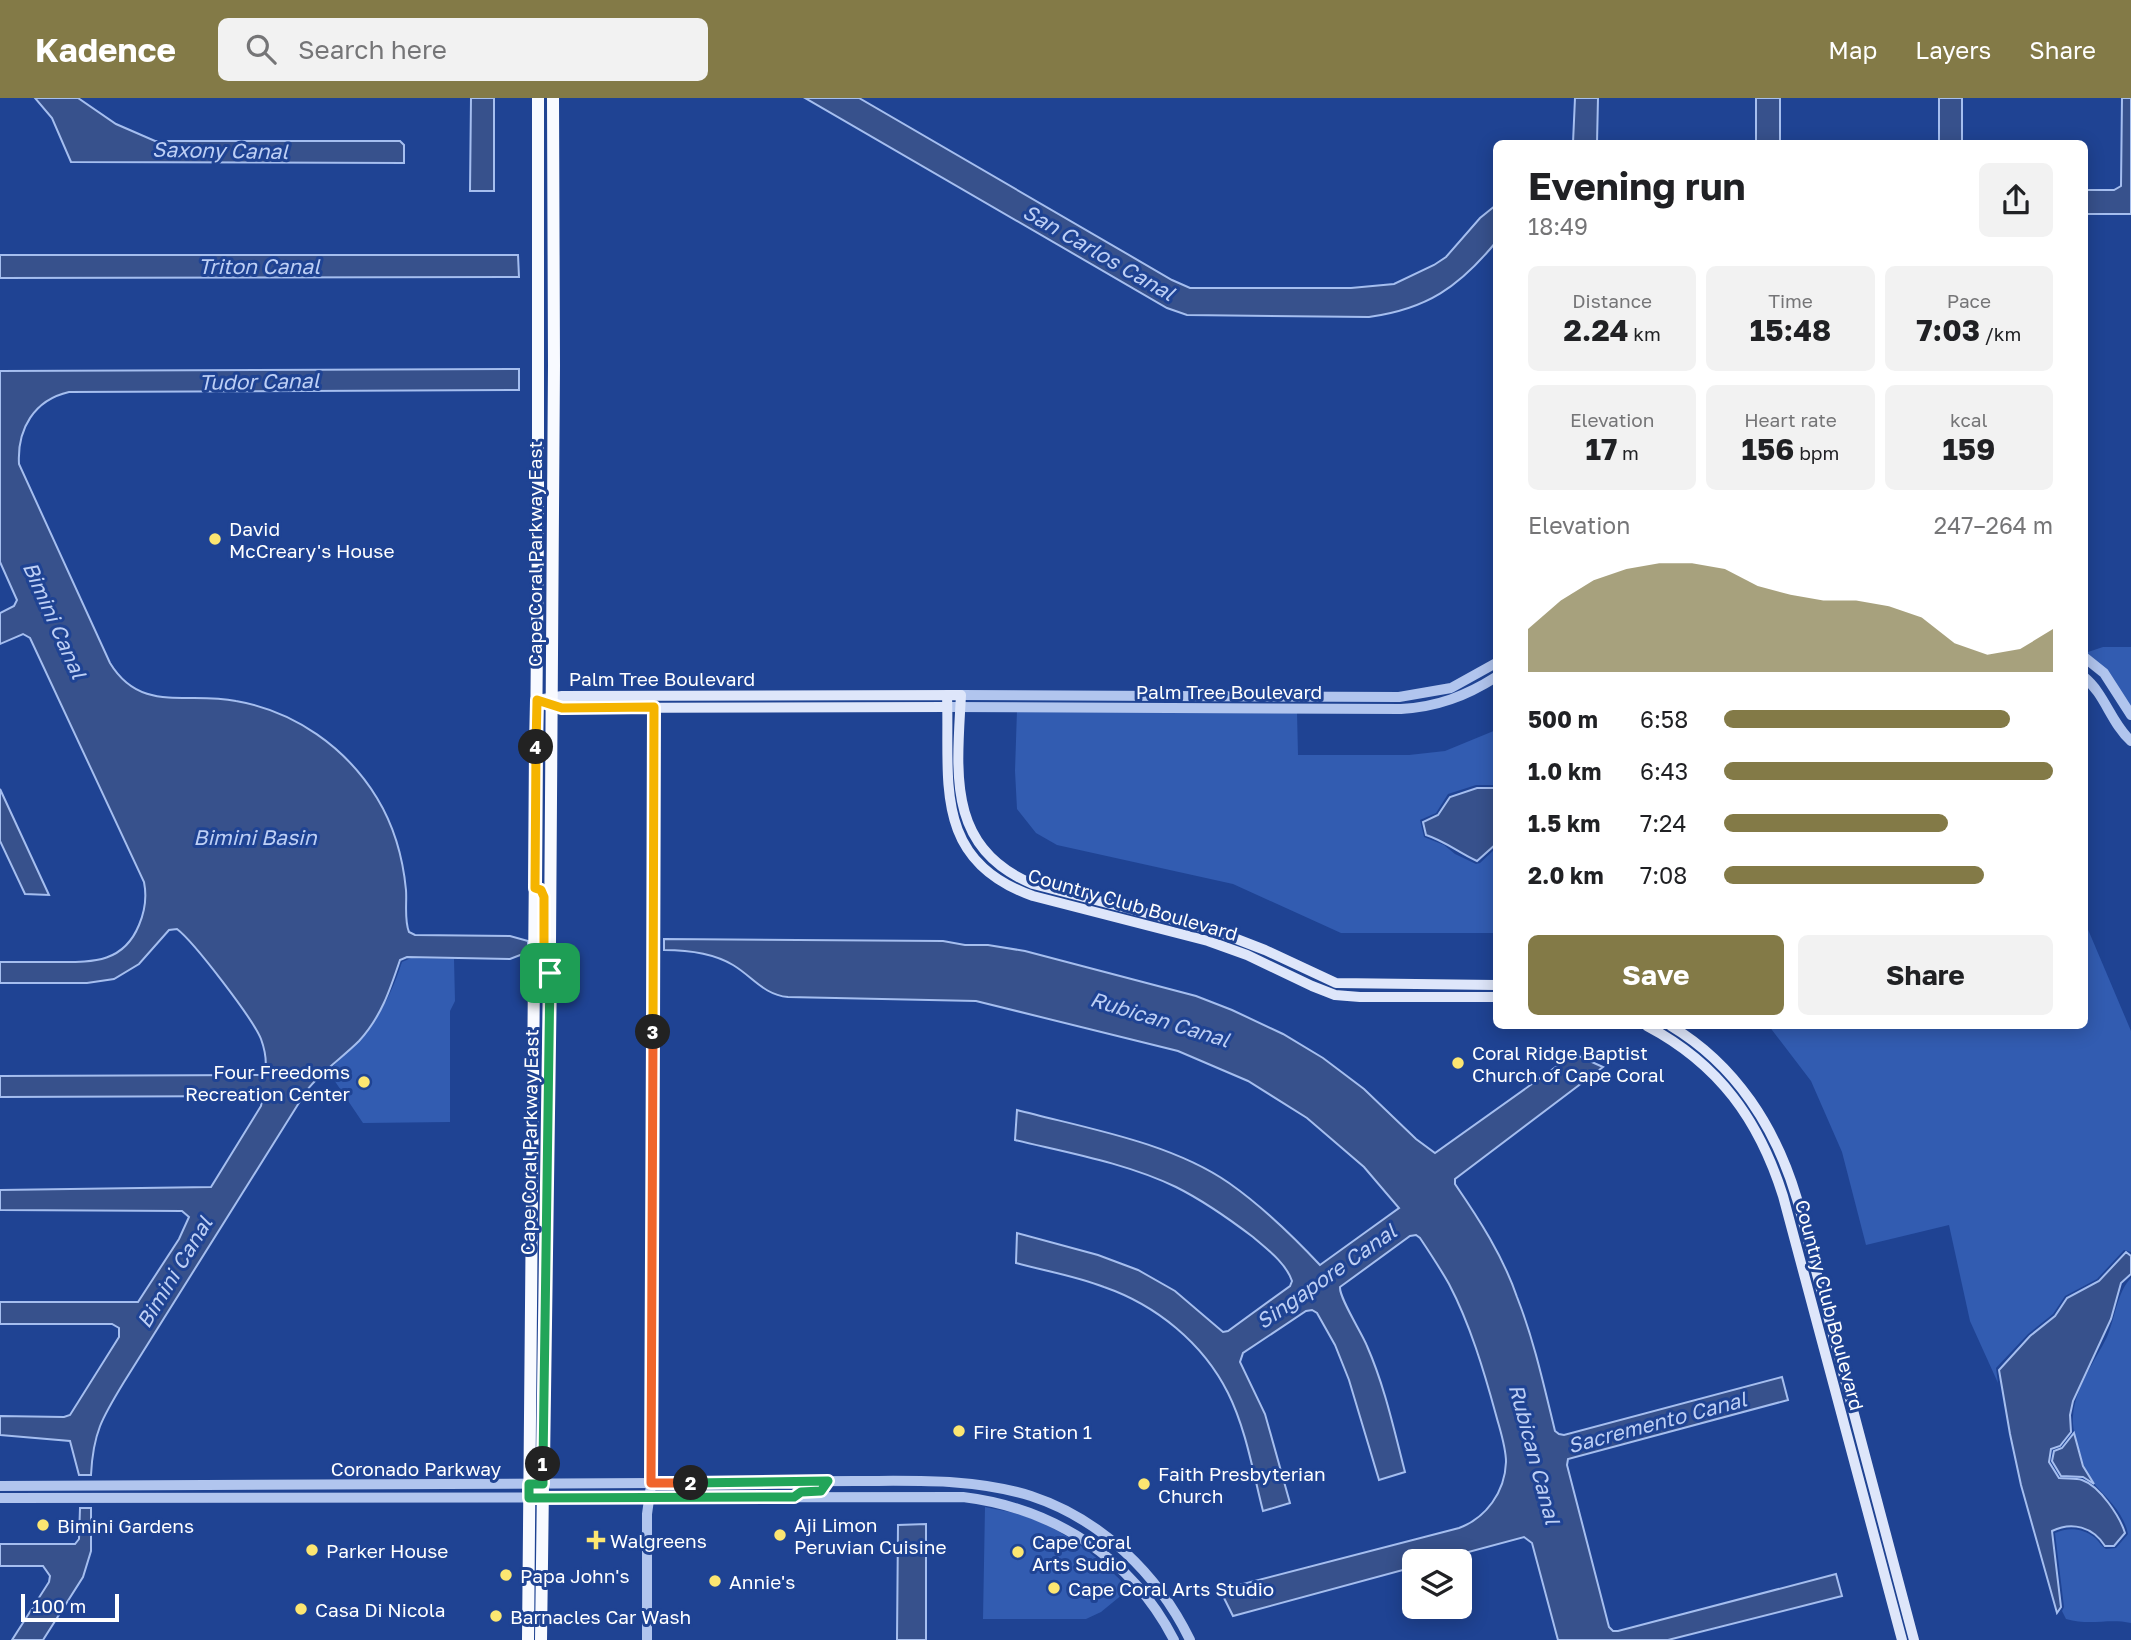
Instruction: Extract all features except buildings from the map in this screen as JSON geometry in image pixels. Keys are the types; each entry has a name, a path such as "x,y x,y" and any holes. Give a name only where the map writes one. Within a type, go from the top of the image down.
{"main road":[{"name":"Cape Coral Parkway East","path":"528,1640 537,700 538,98"},
{"name":"Cape Coral Parkway East","path":"541,1640 550,973 553,98"},
{"path":"538,144 545,147 547,191 553,207"},
{"path":"538,209 544,213 547,220 547,264 554,281"},
{"path":"538,324 543,325 546,331 547,388 554,400"},
{"path":"538,403 545,413 547,475 553,478"},
{"name":"Country Club Boulevard","path":"947,695 947,785 950,805 956,828 977,860 995,877 1019,891 1138,916"},
{"name":"Palm Tree Boulevard","path":"537,700 643,696 961,695"},
{"name":"Country Club Boulevard","path":"961,695 960,802 972,834 986,852 1013,874 1033,884 1138,916 1265,950 1336,983 1493,985"},
{"name":"Palm Tree Boulevard","path":"552,701 562,708 947,707"},
{"path":"535,888 541,890 544,897 544,955 550,973"},
{"name":"Country Club Boulevard","path":"1204,934 1335,995 1493,997"},
{"name":"Country Club Boulevard","path":"1652,1029 1687,1050 1723,1084 1749,1118 1769,1154 1783,1196 1902,1640"},
{"name":"Country Club Boulevard","path":"1675,1029 1704,1049 1738,1083 1762,1116 1784,1160 1800,1209 1914,1640"},
{"path":"528,1612 534,1625 534,1640"}],"street":[{"path":"2088,660 2104,673 2131,715"},
{"name":"Palm Tree Boulevard","path":"961,695 1399,697 1439,691 1464,682 1493,665"},
{"name":"Palm Tree Boulevard","path":"947,707 1401,709 1443,703 1471,692 1493,679"},
{"path":"2088,681 2130,738"},
{"path":"1439,691 1443,703"},
{"path":"1001,695 1001,707"},
{"path":"1091,707 1092,695"},
{"path":"643,696 654,707 648,1640"},
{"path":"1176,696 1176,708"},
{"path":"1259,696 1259,708"},
{"path":"1349,697 1350,709"},
{"path":"2108,709 2123,701"},
{"path":"794,1497 801,1492 821,1491 828,1481"},
{"name":"Coronado Parkway","path":"0,1486 828,1481 973,1483 1051,1504 1102,1534 1143,1569 1169,1602 1190,1640"},
{"name":"Coronado Parkway","path":"0,1498 963,1497 1004,1504 1032,1513 1071,1532 1110,1559 1142,1591 1174,1640"}],"shaded area":[{"path":"2103,647 2131,647 2131,708 2107,671 2088,655 2088,652"},
{"path":"1017,710 1297,712 1298,755 1409,755 1445,751 1493,731 1493,785 1476,785 1448,794 1436,813 1420,820 1424,837 1444,845 1455,854 1476,864 1493,851 1493,933 1341,933 1233,884 1057,845 1036,833 1017,809"},
{"path":"2088,929 2131,1031 2131,1252 2124,1250 2097,1279 2065,1296 2053,1314 2028,1334 1996,1368 1998,1383 1970,1321 1949,1225 1866,1245 1842,1152 1811,1081 1771,1029 2088,1029"},
{"path":"411,958 454,959 455,1001 450,1011 450,1122 363,1123 328,1071 354,1046 373,1022 389,996 402,962"},
{"path":"2131,1278 2131,1623 2075,1621 2066,1619 2062,1611 2064,1607 2055,1533 2070,1529 2080,1530 2094,1537 2106,1549 2116,1548 2128,1534 2120,1514 2086,1470 2073,1421 2081,1385 2107,1337 2119,1298"},
{"path":"985,1507 1022,1515 1056,1530 1095,1557 1129,1589 1101,1612 1086,1619 983,1619"}],"water":[{"name":"Saxony Canal","path":"35,98 78,98 116,124 155,141 400,141 404,145 404,163 71,162 52,118"},
{"path":"471,98 494,98 494,191 470,191"},
{"name":"San Carlos Canal","path":"805,98 859,98 1190,288 1351,288 1394,284 1446,257 1480,218 1493,207 1493,245 1455,283 1425,302 1408,308 1369,317 1187,315 1167,308"},
{"path":"1575,98 1598,98 1597,140 1573,140"},
{"path":"1756,98 1780,98 1780,140 1756,140"},
{"path":"1939,98 1962,98 1962,140 1939,140"},
{"path":"2122,98 2131,98 2131,214 2088,214 2088,190 2114,190 2121,186"},
{"name":"Triton Canal","path":"0,255 518,255 519,277 0,278"},
{"name":"Bimini Basin","path":"519,369 519,390 69,392 37,409 25,428 19,451 19,464 110,663 122,679 151,695 218,699 257,706 278,713 317,734 350,763 377,798 388,820 403,866 409,932 415,935 510,936 528,941 528,952 510,959 407,957 400,960 379,1013 359,1041 307,1090 124,1382 100,1426 91,1475 79,1475 70,1441 0,1435 0,1416 70,1415 119,1337 119,1328 112,1324 0,1324 0,1302 138,1302 179,1239 189,1217 182,1211 0,1210 0,1190 211,1187 262,1101 256,1096 0,1097 0,1076 259,1075 265,1072 266,1060 261,1039 247,1015 209,964 177,929 169,930 139,964 114,979 87,983 0,983 0,962 81,962 115,954 132,938 139,925 145,893 144,882 30,638 23,634 0,644 0,613 14,606 17,600 0,562 0,371"},
{"path":"1477,788 1493,788 1493,847 1477,861 1426,835 1423,822 1438,815 1450,797"},
{"path":"0,789 49,895 25,894 0,841"},
{"path":"664,939 943,941 1025,951 1196,996 1283,1034 1323,1058 1364,1089 1416,1139 1435,1153 1574,1054 1603,1067 1455,1179 1455,1184 1490,1238 1511,1282 1534,1346 1555,1431 1564,1435 1782,1377 1788,1400 1568,1459 1567,1465 1609,1627 1618,1631 1836,1574 1842,1596 1668,1640 1558,1640 1532,1543 1524,1537 1472,1551 1402,1549 1402,1570 1233,1616 1220,1590 1459,1528 1478,1518 1492,1502 1505,1473 1505,1450 1464,1315 1446,1278 1416,1235 1410,1236 1340,1287 1379,1377 1405,1472 1379,1480 1349,1380 1335,1345 1317,1313 1306,1311 1243,1353 1240,1362 1265,1414 1290,1503 1263,1511 1240,1421 1218,1375 1191,1342 1159,1315 1123,1295 1083,1280 1016,1263 1017,1233 1098,1255 1138,1270 1175,1291 1223,1332 1290,1286 1292,1281 1289,1274 1276,1257 1253,1237 1216,1210 1176,1187 1117,1165 1015,1140 1017,1110 1126,1138 1181,1157 1206,1169 1229,1183 1265,1212 1320,1265 1399,1208 1364,1167 1307,1118 1248,1081 1178,1051 976,1001 780,996 765,989 733,965 717,958 664,950"},
{"path":"2126,1252 2131,1256 2131,1274 2121,1283 2111,1319 2073,1401 2071,1432 2060,1446 2051,1449 2049,1462 2059,1478 2082,1480 2096,1489 2114,1511 2125,1533 2114,1546 2105,1546 2094,1534 2082,1528 2067,1526 2052,1531 2061,1607 2057,1613 2021,1485 1999,1370 2030,1336 2055,1316 2067,1298 2099,1281"},
{"path":"2074,1433 2083,1466 2094,1484 2083,1477 2061,1476 2052,1461 2054,1451 2062,1448"},
{"path":"80,1508 91,1508 91,1551 83,1577 43,1640 12,1640 49,1582 50,1576 43,1566 0,1566 0,1544 75,1544 79,1539"},
{"path":"926,1524 926,1640 897,1640 898,1525"}],"place":[{"name":"David McCreary's House","path":"215,539"},
{"name":"Coral Ridge Baptist Church of Cape Coral","path":"1458,1063"},
{"name":"Four Freedoms Recreation Center","path":"364,1082"},
{"name":"Fire Station 1","path":"959,1431"},
{"name":"Faith Presbyterian Church","path":"1144,1484"},
{"name":"Bimini Gardens","path":"43,1525"},
{"name":"Aji Limon Peruvian Cuisine","path":"780,1535"},
{"name":"Walgreens","path":"596,1540"},
{"name":"Parker House","path":"312,1550"},
{"name":"Cape Coral Arts Sudio","path":"1018,1552"},
{"name":"Papa John's","path":"506,1575"},
{"name":"Annie's","path":"715,1581"},
{"name":"Cape Coral Arts Studio","path":"1054,1588"},
{"name":"Casa Di Nicola","path":"301,1609"},
{"name":"Barnacles Car Wash","path":"496,1616"}],"route":[{"path":"537,700 562,708 654,707 651,1483 828,1481 828,1485 821,1491 801,1492 794,1497 529,1498 529,1484 543,1484 550,973 544,955 544,897 541,890 535,888 537,700"}],"water label":[{"name":"Tudor Canal","path":"259,381"},
{"name":"Bimini Canal","path":"55,620"},
{"name":"Rubican Canal","path":"1160,1019"},
{"name":"Bimini Canal","path":"174,1272"},
{"name":"Singapore Canal","path":"1326,1276"},
{"name":"Sacremento Canal","path":"1657,1422"},
{"name":"Rubican Canal","path":"1535,1454"}]}
